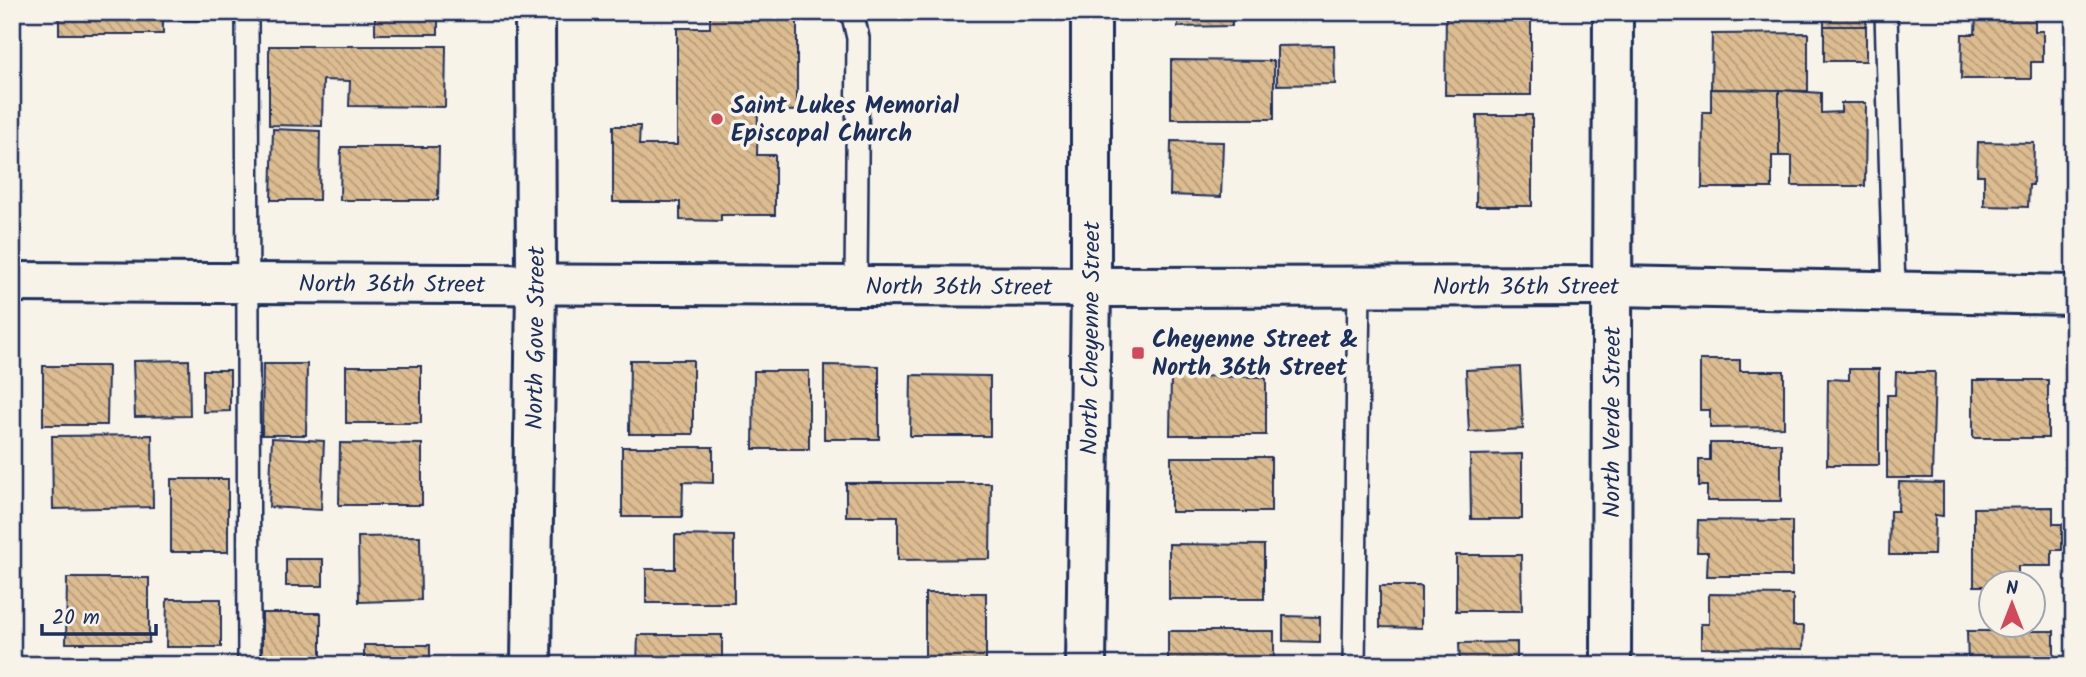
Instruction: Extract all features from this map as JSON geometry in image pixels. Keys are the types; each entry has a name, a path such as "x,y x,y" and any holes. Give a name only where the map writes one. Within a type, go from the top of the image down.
{"street":[{"name":"North Gove Street","path":"531,665 536,285 535,12"},
{"name":"North Cheyenne Street","path":"1086,665 1091,287 1091,12"},
{"name":"North Verde Street","path":"1611,665 1613,12"},
{"name":"North 36th Street","path":"12,282 1091,287 1614,286 2074,295"}],"lane":[{"path":"247,12 249,665"},
{"path":"852,12 858,38 856,286"},
{"path":"1886,12 1894,291"},
{"path":"1353,665 1359,286"}],"building":[{"path":"59,12 163,12 163,34 59,34"},
{"path":"174,12 225,12 225,20 174,20"},
{"path":"375,12 438,12 438,34 375,34"},
{"name":"Saint Lukes Memorial Episcopal Church","path":"710,12 797,12 797,111 758,110 757,155 775,155 775,215 721,215 721,221 680,220 680,202 613,202 613,126 640,126 639,145 677,145 677,28 710,28"},
{"path":"1178,12 1232,12 1232,26 1178,27"},
{"path":"1446,12 1531,12 1531,95 1445,95"},
{"path":"1714,12 1811,12 1811,17 1714,17"},
{"path":"1824,12 1866,12 1866,26 1824,26"},
{"path":"1976,12 2035,12 2035,31 2043,31 2043,62 2031,62 2031,79 1961,79 1962,34 1975,34"},
{"path":"1824,26 1866,26 1866,61 1824,61"},
{"path":"1808,33 1808,91 1711,89 1712,34"},
{"path":"1334,45 1335,84 1277,85 1277,46"},
{"path":"269,46 446,46 445,107 349,106 350,81 323,80 322,126 269,125"},
{"path":"1171,60 1274,61 1274,119 1171,119"},
{"path":"1711,89 1779,90 1779,156 1772,156 1772,188 1702,188 1703,112 1711,112"},
{"path":"1779,90 1821,93 1821,113 1841,112 1841,103 1866,103 1865,186 1792,186 1792,156 1779,156"},
{"path":"1477,115 1532,115 1532,206 1476,206"},
{"path":"273,129 320,131 319,200 271,200"},
{"path":"1171,141 1223,142 1221,197 1170,195"},
{"path":"1978,142 2034,143 2033,185 2029,185 2028,207 1984,206 1984,175 1977,175"},
{"path":"341,147 439,147 438,200 340,200"},
{"path":"189,360 190,416 135,417 133,361"},
{"path":"630,360 693,360 693,434 629,434"},
{"path":"1700,360 1740,360 1740,371 1784,371 1784,427 1710,428 1710,410 1700,410"},
{"path":"263,364 307,364 306,435 262,435"},
{"path":"824,365 879,366 879,439 824,439"},
{"path":"43,366 108,366 107,425 43,425"},
{"path":"346,366 421,366 421,423 346,423"},
{"path":"1520,367 1523,429 1469,432 1466,370"},
{"path":"1849,369 1879,369 1879,465 1827,465 1828,379 1849,380"},
{"path":"203,370 230,370 230,411 203,412"},
{"path":"754,371 809,371 809,449 753,449"},
{"path":"1896,372 1935,372 1932,478 1887,478 1887,395 1895,395"},
{"path":"911,375 990,376 990,436 910,436"},
{"path":"1171,376 1266,377 1266,435 1170,435"},
{"path":"1973,380 2048,380 2048,438 1973,438"},
{"path":"152,435 153,507 53,509 52,436"},
{"path":"272,438 324,441 321,510 269,507"},
{"path":"340,443 422,444 422,505 339,505"},
{"path":"1710,443 1781,443 1781,501 1707,501 1707,486 1699,486 1699,460 1710,460"},
{"path":"622,447 713,447 713,483 683,482 682,517 622,517"},
{"path":"1522,454 1522,519 1471,519 1470,455"},
{"path":"1171,457 1271,457 1271,512 1171,512"},
{"path":"171,479 228,479 228,552 171,552"},
{"path":"1899,482 1943,483 1943,516 1935,515 1934,555 1889,555 1890,511 1898,511"},
{"path":"846,483 991,483 990,559 898,560 898,516 846,516"},
{"path":"2053,507 2053,524 2062,524 2062,550 2052,550 2052,566 1978,568 1978,586 1974,586 1974,508"},
{"path":"1698,520 1792,521 1792,576 1707,576 1708,552 1697,552"},
{"path":"675,535 734,536 734,603 646,603 646,569 675,569"},
{"path":"420,536 421,600 359,602 358,537"},
{"path":"1169,544 1264,545 1264,599 1169,599"},
{"path":"1456,555 1521,555 1522,611 1456,611"},
{"path":"286,559 323,559 323,586 286,586"},
{"path":"67,578 149,578 149,643 66,643"},
{"path":"1380,586 1421,586 1421,628 1380,627"},
{"path":"925,593 986,593 986,662 925,662"},
{"path":"1709,594 1793,595 1793,626 1804,626 1803,649 1701,648 1701,624 1709,624"},
{"path":"167,599 221,599 221,647 166,647"},
{"path":"262,613 321,613 321,656 262,656"},
{"path":"1283,616 1320,617 1320,642 1283,641"},
{"path":"1168,631 1274,631 1274,665 1168,665"},
{"path":"1967,631 1978,631 1978,638 2048,638 2048,631 2054,631 2054,665 1968,665"},
{"path":"638,635 722,635 722,665 637,665"},
{"path":"1517,642 1517,665 1460,665 1459,643"},
{"path":"364,645 430,645 430,665 364,665"}],"place":[{"name":"Saint Lukes Memorial Episcopal Church","path":"717,119"},
{"name":"Cheyenne Street & North 36th Street","path":"1138,353"}]}
